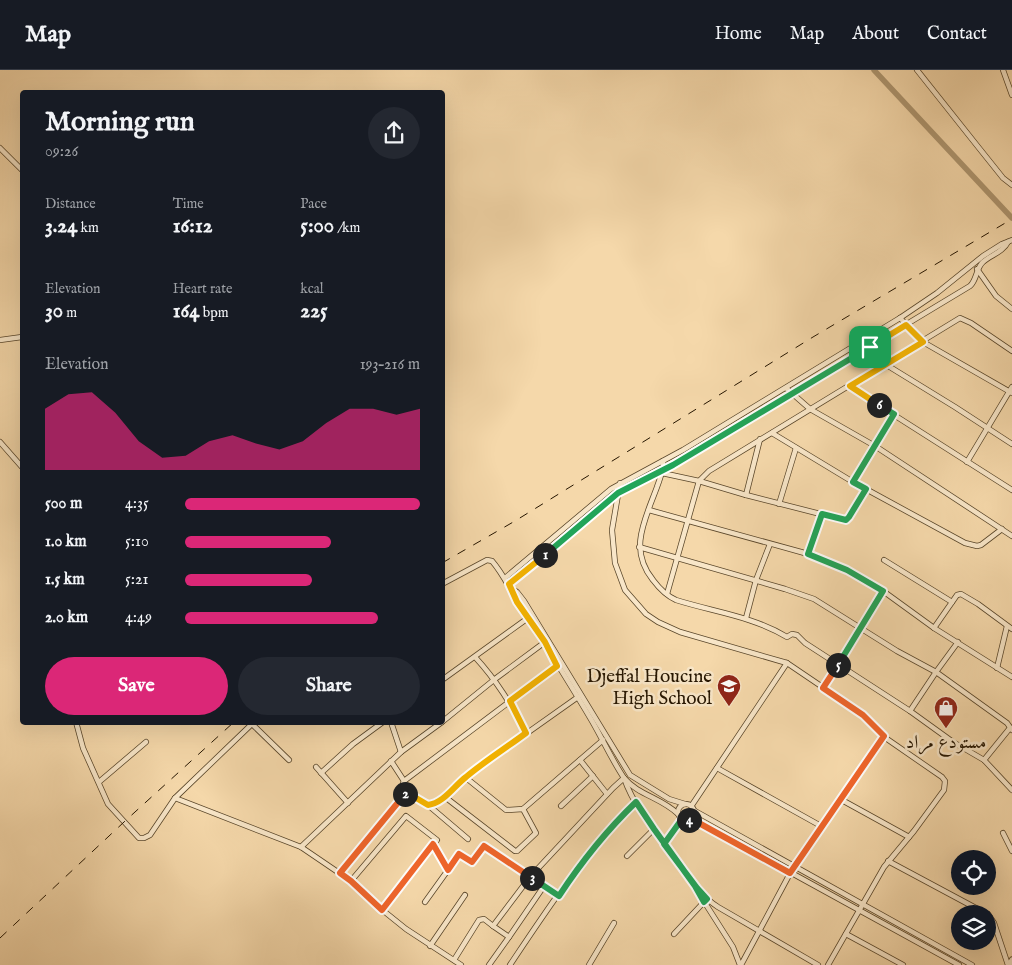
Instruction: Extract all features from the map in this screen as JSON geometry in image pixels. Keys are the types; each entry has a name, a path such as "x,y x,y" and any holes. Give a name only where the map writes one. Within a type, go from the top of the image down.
{"street":[{"path":"917,70 1003,178 1012,185"},
{"path":"1003,70 1012,96"},
{"path":"0,148 20,168"},
{"path":"505,578 589,506 620,483 663,461 900,318 938,293 973,264 1002,244 1011,242"},
{"path":"510,586 618,493 662,472 970,286 976,278 982,263 1011,242"},
{"path":"973,264 996,296 1012,309"},
{"path":"900,318 923,342 1011,390 967,462"},
{"path":"666,594 699,481 709,471 923,342 954,321 962,319 1012,351"},
{"path":"0,340 20,337"},
{"path":"885,364 1012,444"},
{"path":"850,386 1012,490"},
{"path":"786,388 810,409 875,446 1012,536"},
{"path":"853,482 894,414"},
{"path":"772,433 853,482 970,544 981,545 1002,529"},
{"path":"746,495 760,439"},
{"path":"0,442 20,465"},
{"path":"779,504 796,448"},
{"path":"663,461 662,472 641,532 640,547 644,568 658,587 670,597 689,604 746,618 769,626 787,637 792,634 797,635 805,643 910,711 953,742 984,760 1012,790"},
{"path":"662,472 846,520 866,489"},
{"path":"620,483 612,530 615,563 625,590 646,614 680,632 787,663 863,715 884,736 942,777 946,783 944,790 909,837 888,861 828,965"},
{"path":"649,510 808,554 847,570 883,591 934,628 1012,678"},
{"path":"808,554 822,514"},
{"path":"746,618 756,580 770,544"},
{"path":"640,547 808,597 897,651 936,672 1007,722 1011,729 984,760"},
{"path":"445,582 489,560 494,562 578,697 636,802 705,901 733,947 740,965"},
{"path":"884,560 952,602"},
{"path":"510,586 524,601 630,775 669,799 692,805"},
{"path":"823,688 883,591"},
{"path":"934,628 957,595 964,595 1010,628 997,668"},
{"path":"445,678 528,618"},
{"path":"445,720 545,642"},
{"path":"910,711 958,642"},
{"path":"475,657 495,679 510,701 526,733"},
{"path":"692,805 787,663"},
{"path":"468,839 428,805 406,792 402,786 404,780 557,666"},
{"path":"428,805 445,797 466,777 578,697"},
{"path":"1007,722 1012,718"},
{"path":"77,725 83,748 108,804 139,838 150,835 174,798 251,725"},
{"path":"255,725 289,760"},
{"path":"321,773 353,744 379,725"},
{"path":"392,725 401,752"},
{"path":"301,847 378,776 401,752 438,725"},
{"path":"740,965 794,866 884,736"},
{"path":"466,777 506,810 523,809 603,740"},
{"path":"98,782 146,742"},
{"path":"580,760 607,794"},
{"path":"391,761 404,780"},
{"path":"316,767 348,803"},
{"path":"717,768 821,826"},
{"path":"561,806 593,776"},
{"path":"493,926 530,877 624,778"},
{"path":"624,778 633,787 669,806 682,819 697,822 959,965"},
{"path":"340,873 406,792"},
{"path":"445,797 515,851 536,832 523,809"},
{"path":"174,798 301,847 351,881 382,910 430,946 461,965"},
{"path":"840,800 909,837"},
{"path":"510,965 590,852 613,824 636,802"},
{"path":"678,814 679,807 685,804"},
{"path":"692,805 700,815 972,965"},
{"path":"690,820 694,816 695,811"},
{"path":"351,881 406,816 437,840 382,910"},
{"path":"664,844 682,819"},
{"path":"626,856 654,829"},
{"path":"1003,833 1012,851"},
{"path":"433,844 448,870"},
{"path":"424,902 459,854 472,862 484,846 559,896"},
{"path":"888,861 970,905"},
{"path":"489,965 544,886"},
{"path":"430,946 465,895"},
{"path":"705,901 818,965"},
{"path":"674,934 705,901"},
{"path":"454,960 479,920 484,919 509,936"},
{"path":"589,965 614,923"},
{"path":"996,929 1008,965"},
{"path":"846,934 903,965"},
{"path":"1008,965 1012,960"}],"waterway":[{"path":"874,70 1012,218"}],"railway":[{"path":"445,561 515,521 813,337 1012,219"},
{"path":"0,938 231,725"}],"place":[{"name":"Djeffal Houcine High School","path":"729,707"},
{"name":"مستودع مراد","path":"946,729"}],"route":[{"path":"870,347 673,465 618,493 509,584 517,602 545,642 557,666 510,701 526,733 466,777 445,797 432,804 428,805 406,792 340,873 382,910 433,844 448,870 459,854 472,862 484,846 559,896 590,852 613,824 636,802 664,844 695,886 704,902 707,899 664,844 682,819 697,822 790,873 884,736 863,715 823,688 883,591 847,570 808,554 822,514 844,520 849,517 866,489 853,482 894,414 850,386 923,342 906,325 870,347"}]}
